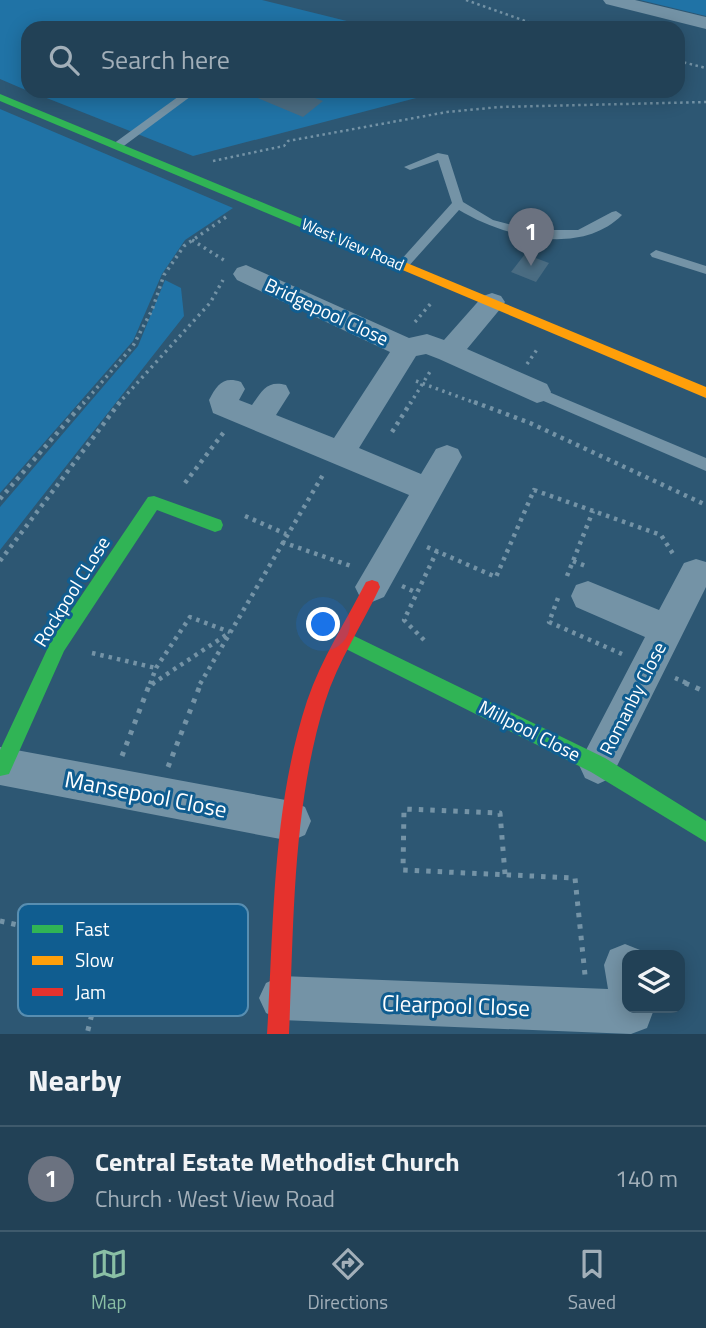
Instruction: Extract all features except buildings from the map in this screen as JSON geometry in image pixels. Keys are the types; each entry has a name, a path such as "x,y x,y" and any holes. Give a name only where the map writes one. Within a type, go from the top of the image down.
{"main road":[{"name":"West View Road","path":"0,97 706,393"},
{"name":"Rockpool CLose","path":"1,766 58,645 154,502 166,507"},
{"path":"166,507 215,525"},
{"path":"279,1016 291,821 303,746 317,698 388,561"},
{"name":"Millpool Close","path":"346,640 598,765 706,832"}],"street":[{"path":"612,0 706,23"},
{"name":"Bridgepool Close","path":"240,270 407,340 449,352 537,391"},
{"path":"449,352 492,302"},
{"name":"Bridgepool Close","path":"340,453 392,372 407,340"},
{"path":"243,407 276,393"},
{"path":"243,407 340,453 428,490"},
{"path":"388,561 447,457"},
{"name":"Romanby Close","path":"598,765 667,630 688,568"},
{"name":"Romanby Close","path":"588,596 667,630"},
{"name":"Mansepool Close","path":"1,766 291,821"},
{"name":"Clearpool Close","path":"279,1016 588,1010 622,1002"}],"lane":[{"path":"117,146 183,98"},
{"path":"410,167 442,155 458,204 488,223 531,234 580,234 616,215"},
{"path":"403,265 458,204"},
{"path":"656,254 706,270"},
{"path":"537,391 706,465"}],"path":[{"path":"467,0 526,21"},
{"path":"685,63 706,68"},
{"path":"179,172 201,164 284,146 288,141 447,112 524,106 706,102"},
{"path":"0,499 133,346 152,310 164,275 184,246 248,200"},
{"path":"0,561 108,415 210,303 221,282 240,270 192,240"},
{"path":"407,340 439,293"},
{"path":"526,366 544,339"},
{"path":"392,432 421,383 449,352"},
{"path":"392,372 530,423 706,505"},
{"path":"166,507 243,407"},
{"path":"158,796 196,691 330,463 340,453"},
{"path":"388,561 437,551 496,577 534,490 660,535 688,568"},
{"path":"431,647 404,620 437,551"},
{"path":"110,787 156,668 190,617 230,632"},
{"path":"150,685 230,632"},
{"path":"58,645 156,668"},
{"path":"505,874 500,813 404,809 403,870 575,878 588,1010"},
{"path":"0,921 18,925"},
{"path":"87,1034 91,1016"}],"shaded area":[{"path":"0,0 262,0 347,21 21,21 21,88 0,79"},
{"path":"640,0 706,0 706,16"},
{"path":"47,98 416,98 193,156"},
{"path":"0,109 233,208 185,240 162,274 133,341 0,493"},
{"path":"165,280 181,288 184,316 0,550 0,507 138,346"}],"traffic: fast":[{"path":"0,97 378,255"},
{"path":"2,767 58,645 154,502 215,525"},
{"path":"346,640 598,765 706,832"}],"traffic: slow":[{"path":"378,255 706,393"}],"traffic: jam":[{"path":"278,1034 287,866 305,742 327,674 372,587"}],"place":[{"name":"Central Estate Methodist Church","path":"531,266"}]}
